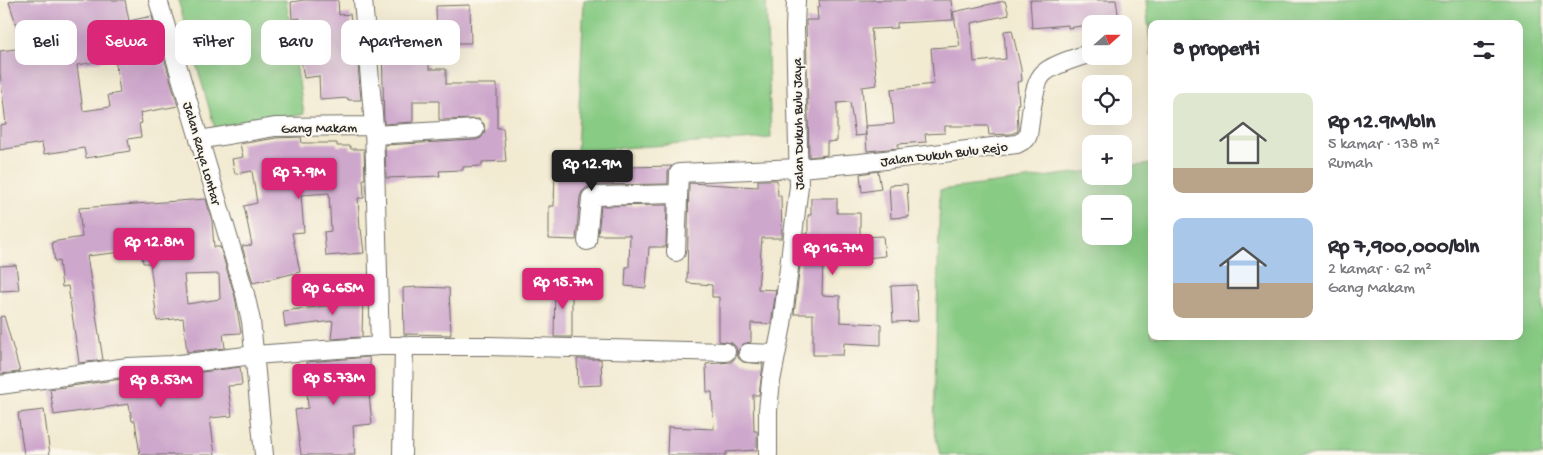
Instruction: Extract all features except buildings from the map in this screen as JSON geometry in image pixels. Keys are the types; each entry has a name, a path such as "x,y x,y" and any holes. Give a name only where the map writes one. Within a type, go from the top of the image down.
{"street":[{"name":"Jalan Raya Lontar","path":"158,0 245,294 251,321 264,455"},
{"name":"Gang Makam","path":"199,140 290,126 374,130 363,0"},
{"name":"Jalan Dukuh Bulu Jaya","path":"768,455 768,410 782,325 799,186 796,0"},
{"name":"Jalan Dukuh Bulu Rejo","path":"799,168 860,163 1017,144 1026,139 1028,135 1037,84 1043,73 1053,67 1082,56"},
{"path":"380,346 374,130 475,129"},
{"path":"676,252 678,175 681,172 799,168"},
{"path":"587,241 591,198 594,196 677,194"},
{"path":"402,455 404,345"},
{"path":"0,385 128,367 171,365 254,355 380,346 488,346 726,352"},
{"path":"748,353 776,354"}],"green space":[{"path":"178,0 286,0 289,20 261,20 261,65 296,65 304,114 216,132 197,65 251,65 251,20 184,20"},
{"path":"584,0 766,0 771,138 577,151"},
{"path":"1146,0 1543,0 1543,455 940,455 934,428 940,190 1082,172 1082,185 1132,185 1132,166 1148,164 1148,340 1523,340 1523,20 1148,20 1148,22"}]}
